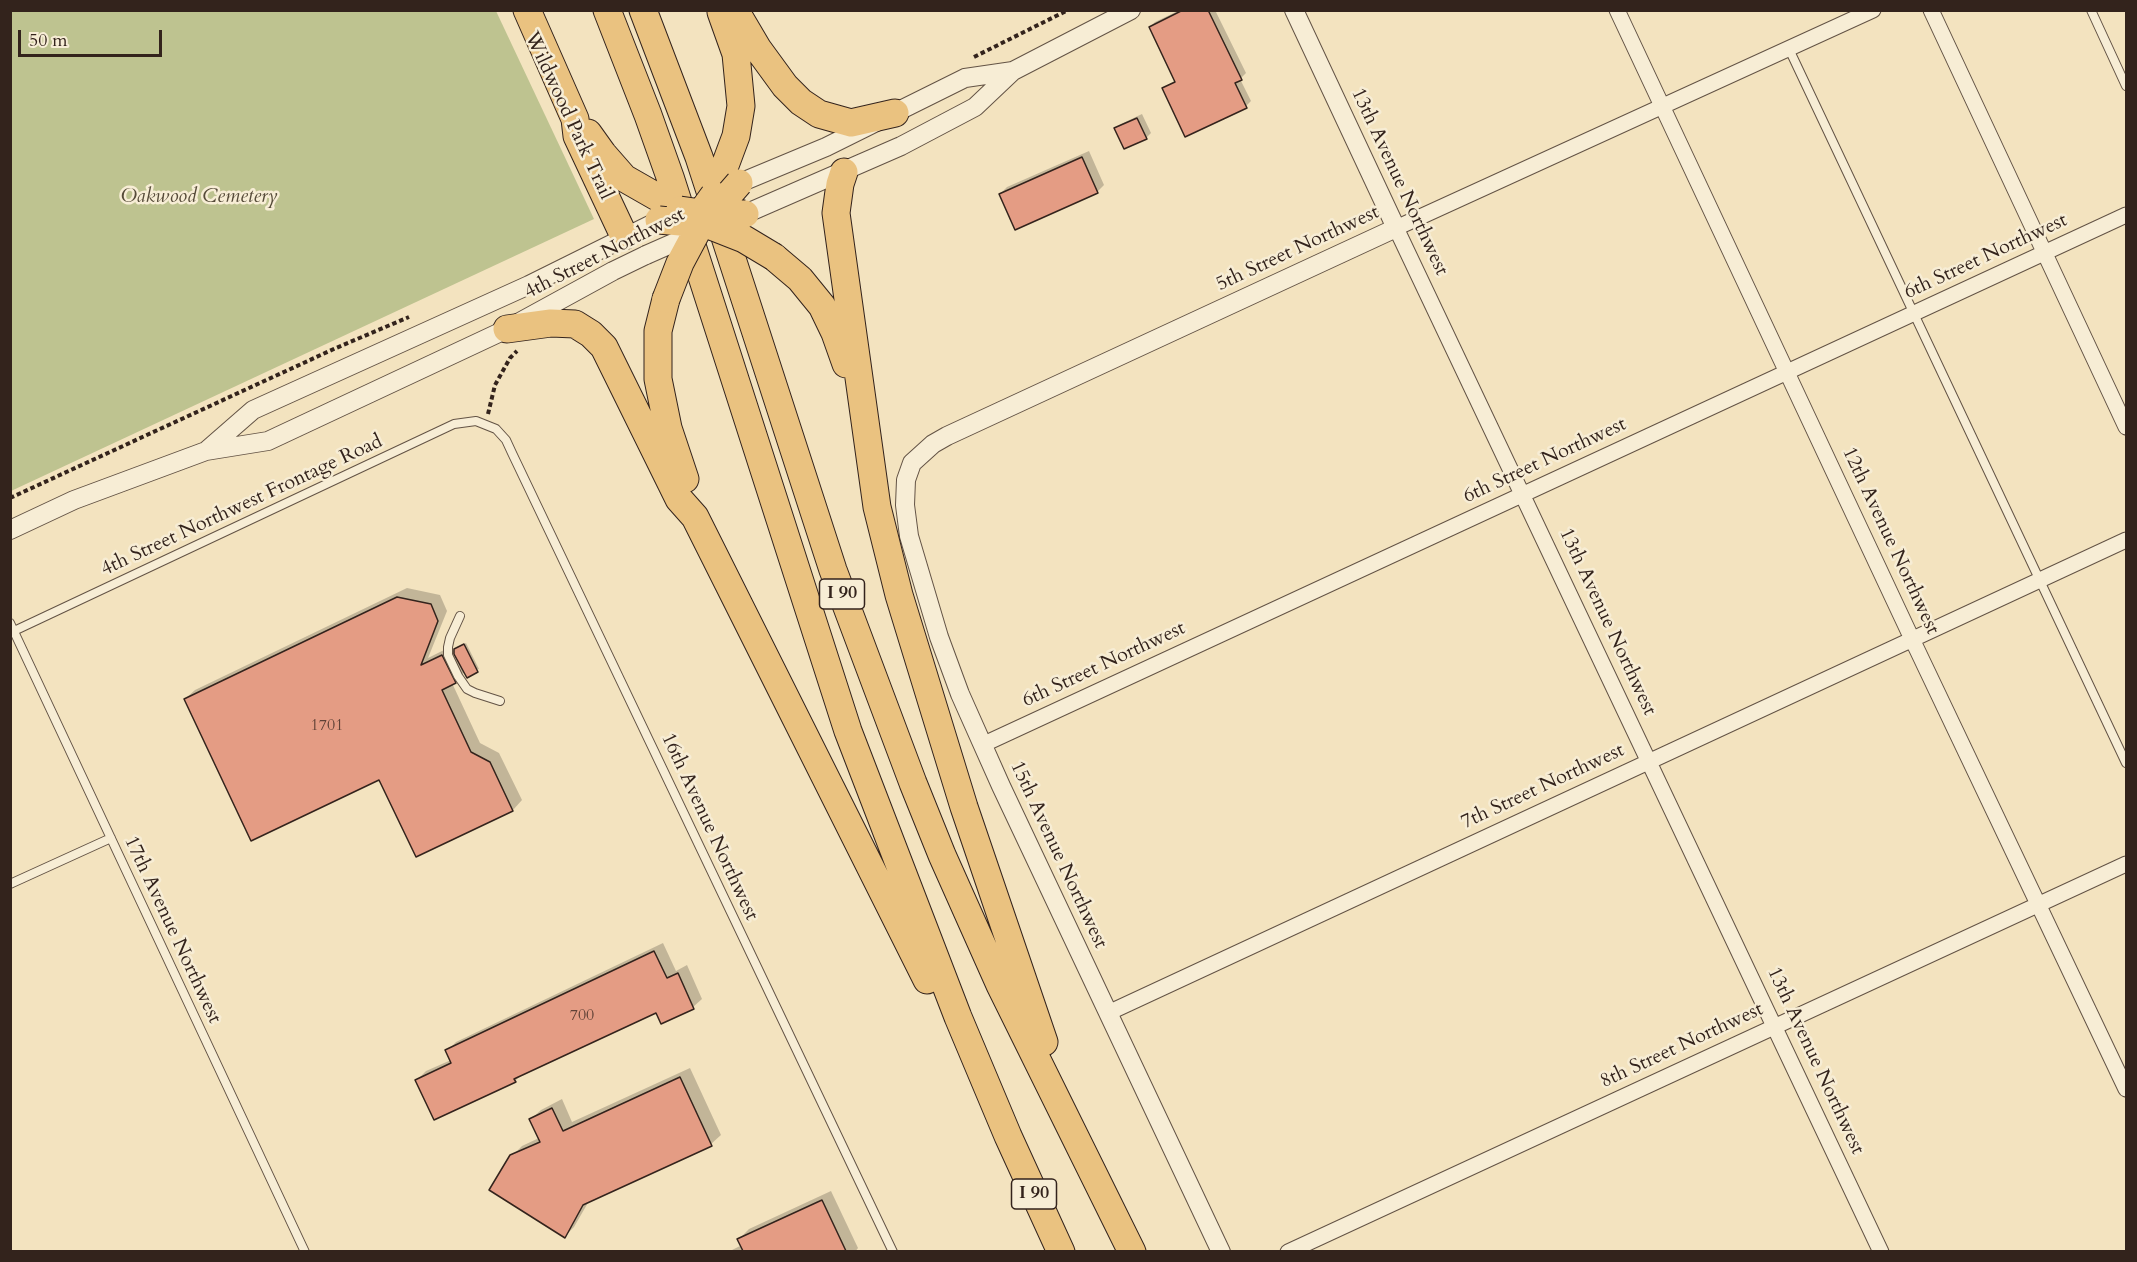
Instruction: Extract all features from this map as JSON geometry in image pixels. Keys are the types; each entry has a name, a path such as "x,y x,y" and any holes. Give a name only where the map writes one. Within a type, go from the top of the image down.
{"highway":[{"path":"527,10 575,119 577,136 684,220 745,213"},
{"name":"I 90","path":"607,10 670,177 848,731 958,1017 1008,1136 1061,1251"},
{"name":"I 90","path":"643,10 699,158 833,570 884,707 970,920 1132,1251"},
{"path":"656,251 684,220 736,136 741,106 736,54 721,10"},
{"path":"735,10 758,49 785,86 801,102 819,114 851,123 895,113"},
{"path":"575,119 587,130 603,154 624,177 684,220 744,239 774,257 813,293 830,320 845,361 854,425 868,447"},
{"path":"844,172 837,198 836,213 877,507 906,618 968,818 1086,1159"},
{"path":"684,220 749,179"},
{"path":"684,220 680,263 666,299 658,331 658,379 668,428 690,493 695,517 901,930 1008,1136"},
{"path":"507,329 551,323 574,324 591,334 604,347 679,499 695,517"}],"street":[{"path":"745,213 773,203 901,146 975,107 1013,71 1131,10"},
{"name":"13th Avenue Northwest","path":"1294,10 1881,1251"},
{"name":"12th Avenue Northwest","path":"1617,10 1912,639 2127,1089"},
{"name":"5th Street Northwest","path":"912,464 933,444 947,436 1873,10"},
{"path":"1931,10 2127,427"},
{"path":"749,179 826,147 965,78 1013,71"},
{"name":"6th Street Northwest","path":"982,745 2127,215"},
{"name":"4th Street Northwest","path":"206,451 253,410 529,285 684,220"},
{"name":"4th Street Northwest","path":"10,530 74,500 206,451 268,441 507,329 612,271 656,251"},
{"name":"15th Avenue Northwest","path":"912,464 906,480 905,505 909,536 939,638 982,745 1221,1251"},
{"name":"7th Street Northwest","path":"1108,1013 2127,540"},
{"name":"8th Street Northwest","path":"1288,1251 2127,864"}],"lane":[{"path":"2091,10 2127,86"},
{"path":"1789,49 2039,581 2127,762"},
{"name":"4th Street Northwest Frontage Road","path":"12,627 454,424 476,421 486,423"},
{"name":"16th Avenue Northwest","path":"486,423 496,429 506,440 893,1251"},
{"path":"460,616 448,647 448,655 467,689 500,701"},
{"name":"17th Avenue Northwest","path":"12,627 305,1251"},
{"path":"10,884 111,838"}],"path":[{"path":"967,61 1068,10"},
{"path":"10,498 336,348 410,317"}],"green space":[{"name":"Oakwood Cemetery","path":"10,11 496,11 594,219 11,491"}],"building":[{"path":"1183,10 1208,10 1242,80 1235,83 1247,108 1185,137 1162,88 1175,82 1149,27"},
{"path":"1137,118 1147,139 1124,149 1114,128"},
{"path":"1082,157 1098,193 1015,230 999,194"},
{"path":"397,597 431,604 438,621 421,665 442,655 456,683 442,690 471,752 490,762 513,811 416,857 379,780 251,841 184,699"},
{"path":"464,644 478,672 467,678 454,654 454,649"},
{"path":"654,951 667,978 678,973 694,1009 661,1024 656,1013 514,1079 516,1082 434,1120 415,1080 451,1063 445,1050"},
{"path":"680,1077 712,1146 583,1205 565,1238 489,1190 510,1155 540,1142 529,1119 552,1108 563,1131"},
{"path":"822,1200 846,1251 743,1251 737,1239"}]}
